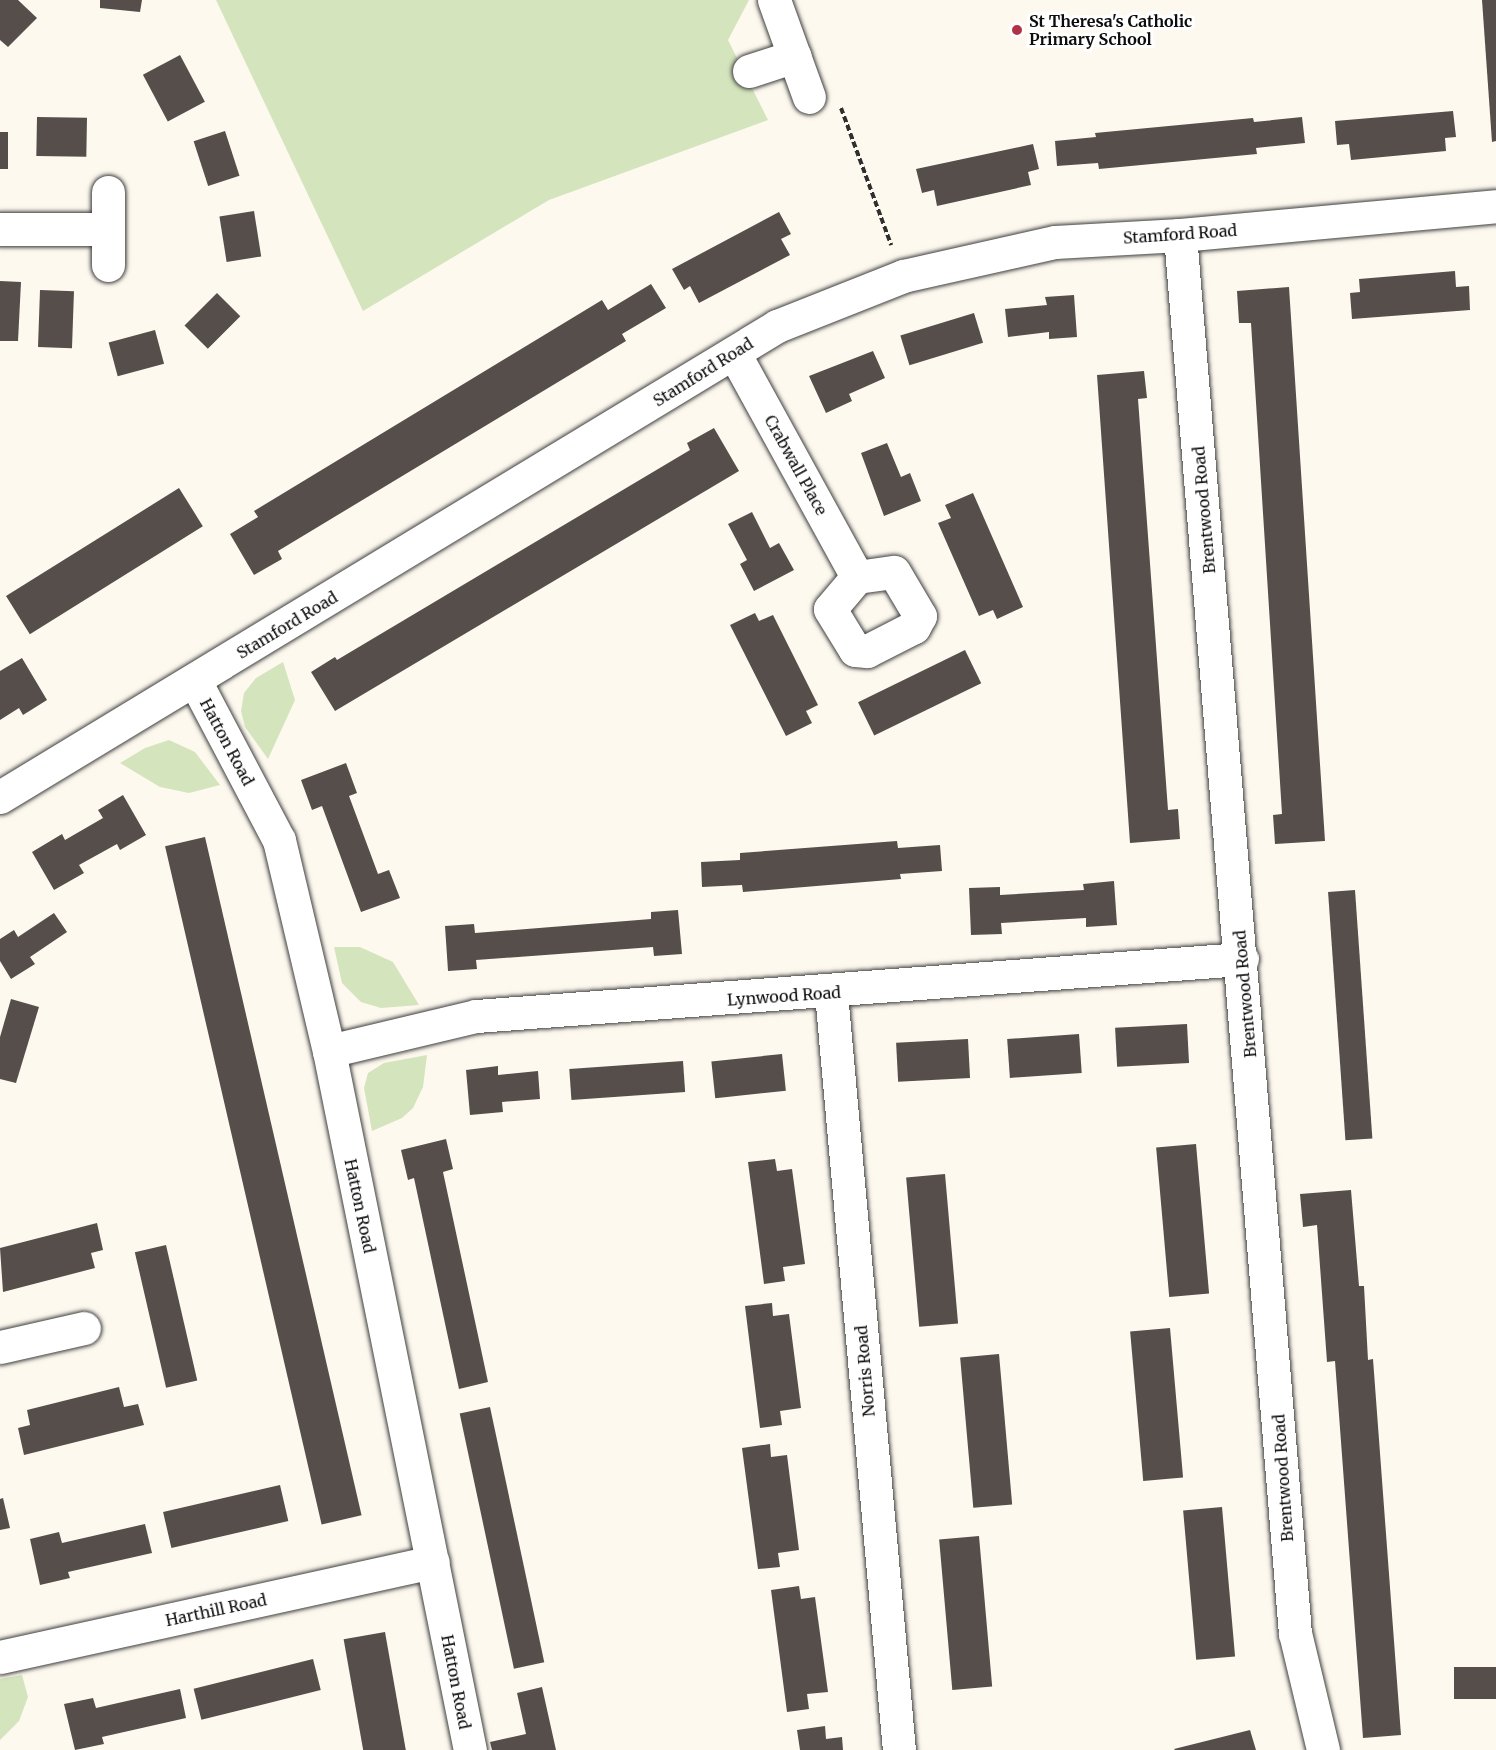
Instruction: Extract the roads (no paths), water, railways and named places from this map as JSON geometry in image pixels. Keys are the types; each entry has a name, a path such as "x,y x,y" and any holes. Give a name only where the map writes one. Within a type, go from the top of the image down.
{"street":[{"path":"774,0 809,97"},
{"path":"749,71 795,56"},
{"path":"108,192 108,265"},
{"name":"Stamford Road","path":"0,797 195,681 777,326 903,276 1056,242 1180,235 1496,206"},
{"path":"0,229 108,230"},
{"name":"Brentwood Road","path":"1180,235 1242,959 1295,1633 1323,1750"},
{"name":"Crabwall Place","path":"734,353 857,577"},
{"name":"Hatton Road","path":"195,681 279,840 328,1051 470,1750"},
{"name":"Lynwood Road","path":"328,1051 476,1016 831,993 1242,959"},
{"name":"Norris Road","path":"831,993 899,1750"},
{"path":"0,1347 84,1328"},
{"name":"Harthill Road","path":"0,1657 433,1562"}],"place":[{"name":"St Theresa's Catholic Primary School","path":"1017,30"}]}
